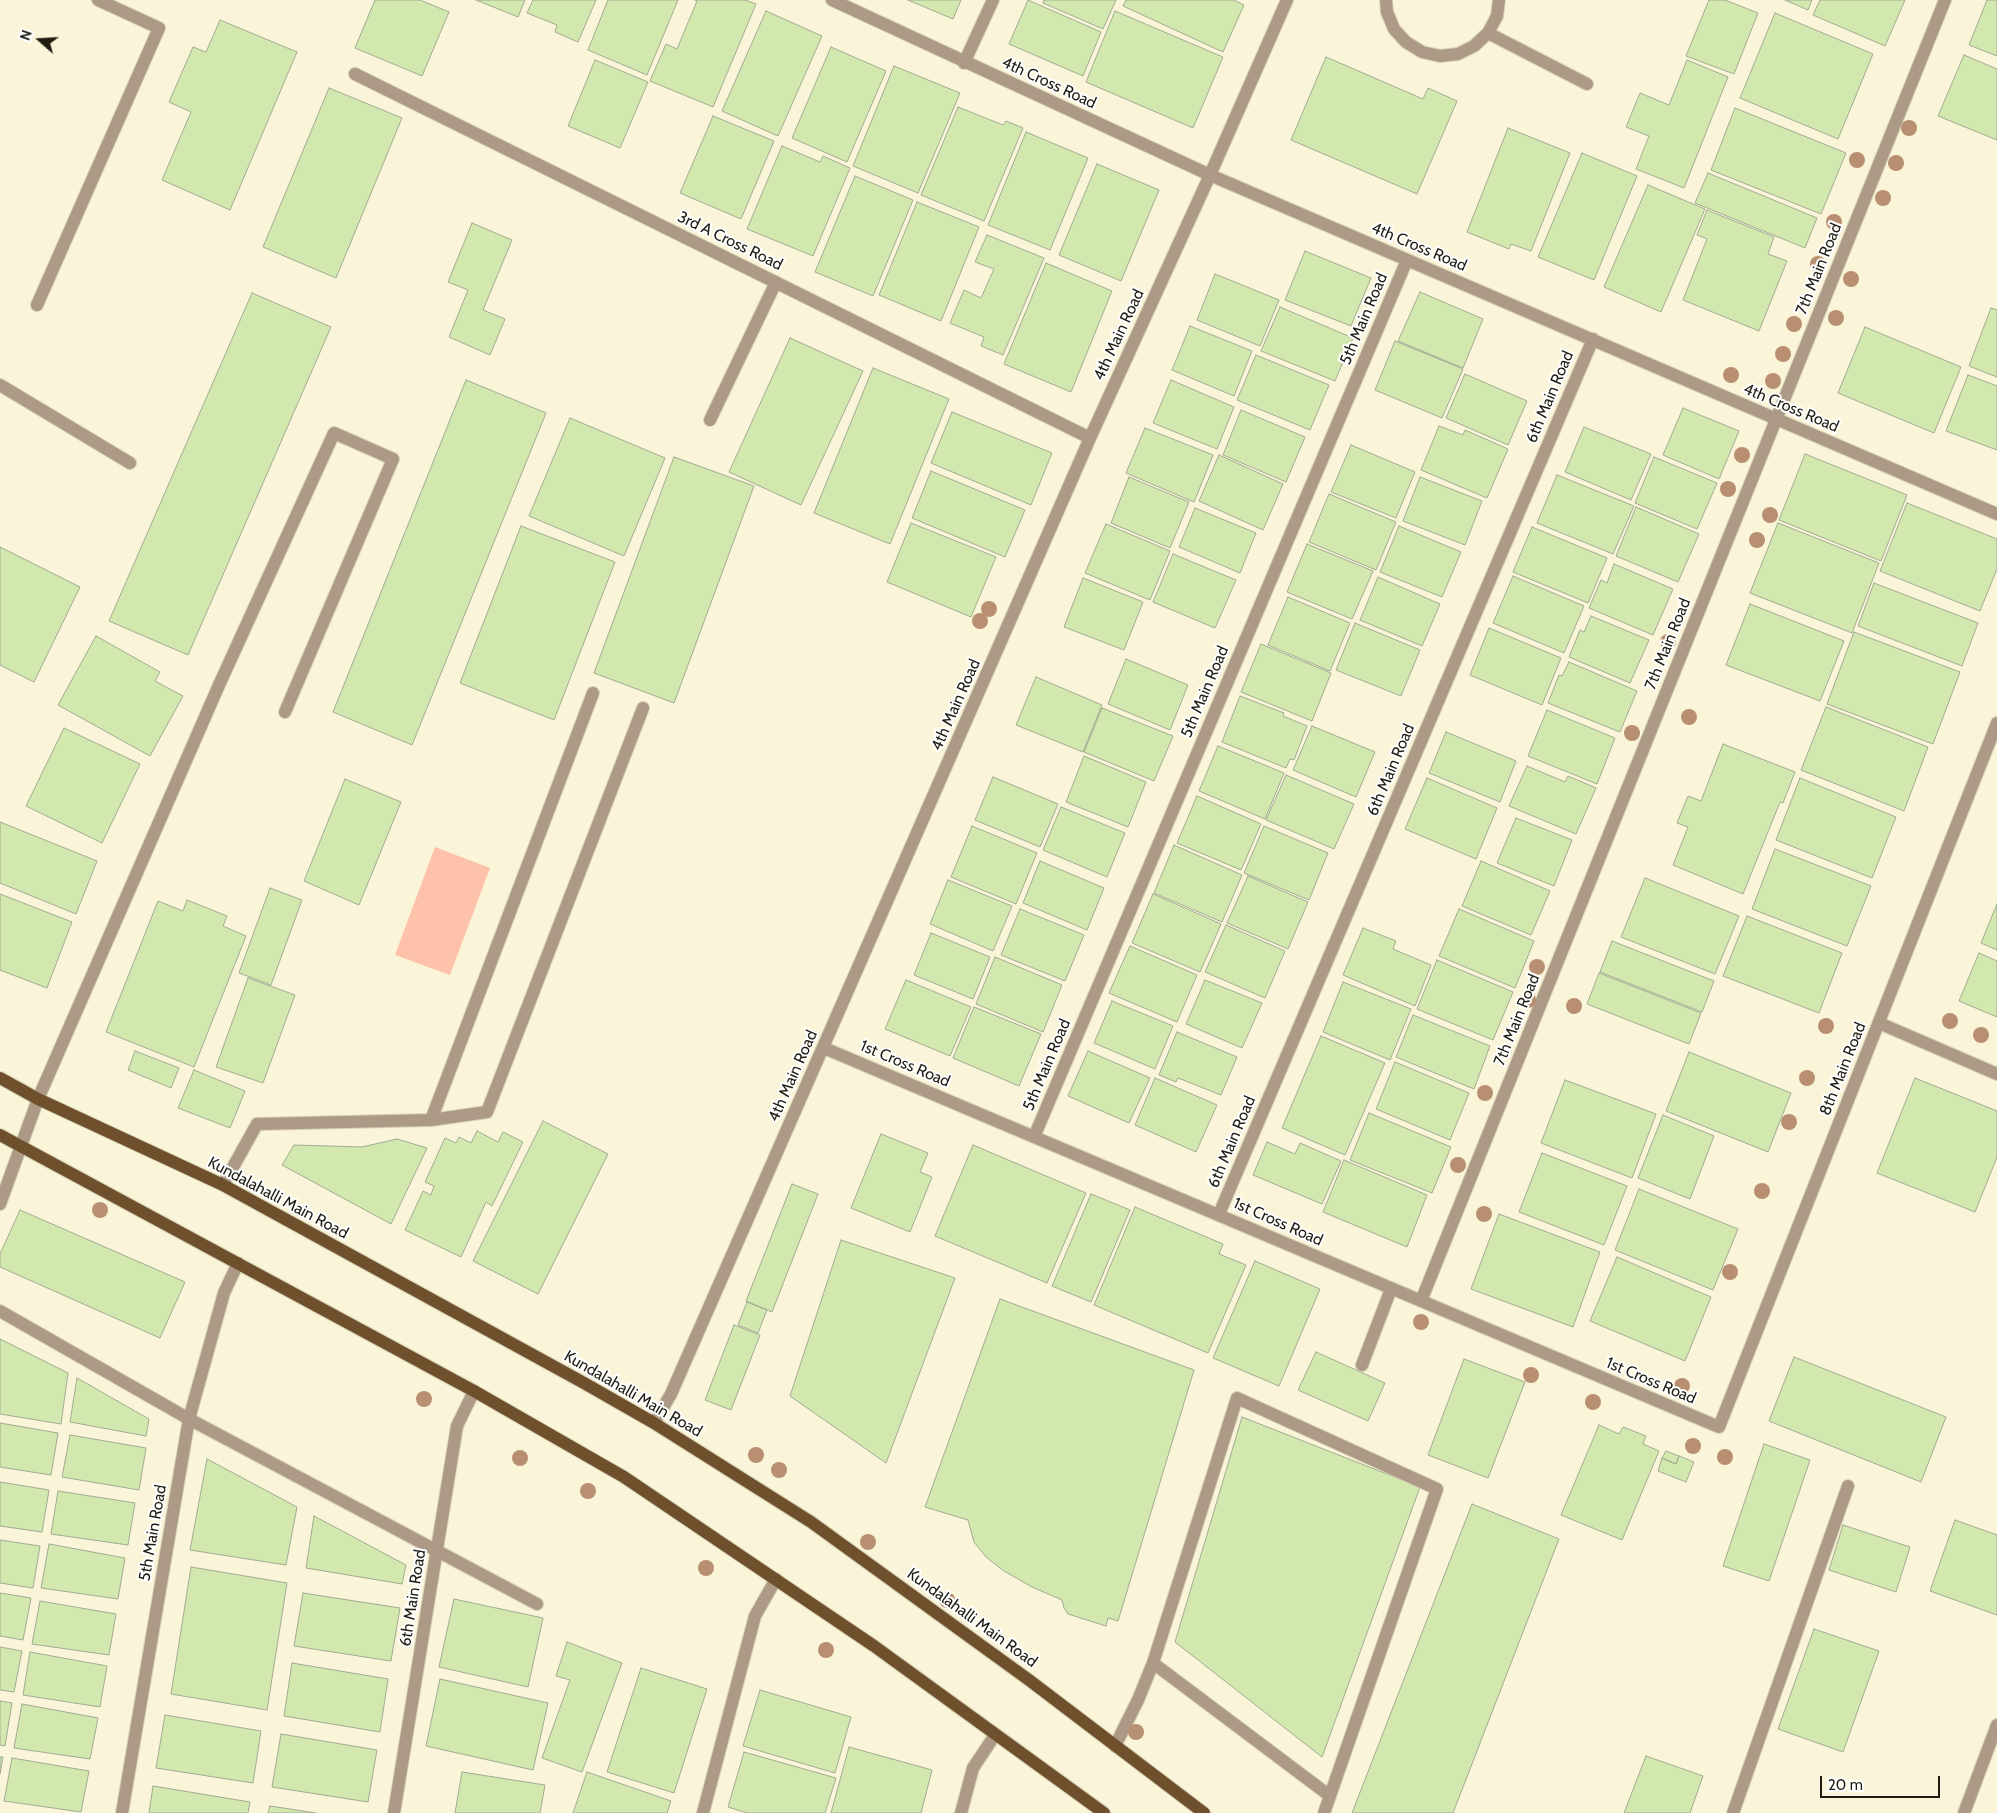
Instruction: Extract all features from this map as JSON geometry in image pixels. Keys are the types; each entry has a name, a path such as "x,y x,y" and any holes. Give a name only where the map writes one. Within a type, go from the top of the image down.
{"main road":[{"name":"Kundalahalli Main Road","path":"0,1078 38,1099 223,1185 654,1423 811,1522 1029,1680 1204,1813"},
{"path":"0,1135 474,1391 624,1477 874,1646 1104,1813"}],"street":[{"path":"36,305 159,28 98,0"},
{"name":"4th Cross Road","path":"832,0 964,63 1210,175 1997,514"},
{"path":"964,63 993,0"},
{"name":"4th Main Road","path":"654,1423 671,1394 1090,438 1210,175 1287,0"},
{"path":"1386,0 1387,12 1394,29 1406,42 1422,52 1440,56 1458,54 1474,46 1488,33 1497,16 1499,0"},
{"name":"7th Main Road","path":"1421,1301 1945,0"},
{"path":"1488,33 1587,84"},
{"name":"3rd A Cross Road","path":"355,74 1090,438"},
{"name":"5th Main Road","path":"1034,1137 1407,260"},
{"path":"710,420 776,282"},
{"name":"6th Main Road","path":"1219,1214 1593,339"},
{"path":"0,385 130,463"},
{"path":"0,1204 38,1099 219,686 334,433 393,459 285,712"},
{"path":"431,1120 593,692"},
{"path":"223,1185 256,1124 431,1120 487,1112 643,708"},
{"name":"8th Main Road","path":"1720,1427 1997,723"},
{"path":"1879,1023 1997,1074"},
{"name":"1st Cross Road","path":"824,1048 1720,1427"},
{"name":"5th Main Road","path":"122,1813 189,1419 224,1293 238,1263"},
{"path":"1362,1365 1391,1289"},
{"path":"0,1311 189,1419 537,1604"},
{"name":"6th Main Road","path":"394,1813 457,1426 474,1391"},
{"path":"1116,1746 1138,1700 1153,1662 1237,1398 1437,1489 1324,1813"},
{"path":"1733,1813 1848,1486"},
{"path":"703,1813 754,1616 776,1579"},
{"path":"1153,1662 1330,1796"},
{"path":"1964,1813 1997,1725"},
{"path":"961,1813 973,1768 995,1735"}],"shaded area":[{"path":"435,847 490,868 450,975 395,955"}],"building":[{"path":"375,0 420,0 449,12 422,76 355,48"},
{"path":"476,0 525,0 518,17"},
{"path":"533,0 596,0 578,42 555,32 557,25 527,13"},
{"path":"608,0 678,0 647,75 588,50"},
{"path":"695,0 745,0 756,4 713,107 650,81 666,44 677,49 697,1"},
{"path":"908,0 961,0 953,19"},
{"path":"1028,0 1101,32 1083,76 1009,44"},
{"path":"1044,0 1116,0 1103,29 1043,3"},
{"path":"1126,0 1234,0 1244,5 1223,52 1123,6"},
{"path":"1709,0 1725,0 1758,13 1734,74 1686,56"},
{"path":"1785,0 1812,0 1808,10"},
{"path":"1820,0 1905,0 1885,46 1813,15"},
{"path":"1987,0 1997,0 1997,56 1969,45"},
{"path":"766,11 822,36 778,136 722,111"},
{"path":"1115,11 1223,57 1193,128 1086,82"},
{"path":"1775,13 1873,54 1838,139 1740,98"},
{"path":"220,20 297,52 230,210 162,180 191,112 169,102 193,47 206,52"},
{"path":"831,47 886,71 847,162 792,138"},
{"path":"1964,55 1997,69 1997,140 1938,116"},
{"path":"1326,57 1423,99 1428,88 1457,101 1417,194 1291,140"},
{"path":"595,60 648,82 620,148 568,126"},
{"path":"1687,60 1728,77 1684,188 1636,169 1649,136 1626,127 1640,93 1669,105"},
{"path":"894,66 960,93 918,193 853,166"},
{"path":"329,88 402,118 336,278 263,247"},
{"path":"958,107 1003,125 1006,121 1023,128 984,221 921,195"},
{"path":"1735,108 1846,153 1821,214 1711,170"},
{"path":"713,116 774,141 741,219 680,193"},
{"path":"1508,128 1570,153 1531,251 1511,244 1509,249 1467,232"},
{"path":"1026,132 1088,158 1050,250 988,225"},
{"path":"782,146 820,162 823,156 850,168 813,256 747,229"},
{"path":"1582,153 1637,176 1594,280 1538,257"},
{"path":"1097,164 1159,190 1121,281 1059,255"},
{"path":"1708,173 1817,218 1805,248 1695,203"},
{"path":"855,176 913,200 873,296 815,272"},
{"path":"1648,185 1705,209 1661,312 1604,287"},
{"path":"917,202 979,227 941,321 879,295"},
{"path":"1707,210 1774,237 1768,254 1787,261 1759,331 1683,300 1707,239 1697,235"},
{"path":"472,223 512,240 483,310 505,319 490,355 449,337 468,290 448,282"},
{"path":"987,235 1044,258 1003,355 981,346 984,337 950,323 964,290 981,298 994,269 975,262"},
{"path":"1305,251 1371,278 1351,326 1285,300"},
{"path":"1046,263 1112,291 1071,392 1004,364"},
{"path":"1215,274 1279,300 1260,346 1197,320"},
{"path":"1420,292 1483,319 1463,368 1398,341"},
{"path":"252,293 331,327 188,655 109,621"},
{"path":"1280,307 1353,338 1335,381 1261,351"},
{"path":"1991,308 1997,310 1997,377 1969,366"},
{"path":"1190,326 1252,351 1234,396 1172,370"},
{"path":"1865,327 1961,367 1934,433 1838,393"},
{"path":"790,338 863,371 801,505 729,472"},
{"path":"1395,341 1463,369 1442,418 1375,390"},
{"path":"1256,355 1329,385 1310,430 1237,400"},
{"path":"873,368 949,399 890,544 814,513"},
{"path":"1465,374 1527,401 1508,445 1446,418"},
{"path":"1968,375 1997,386 1997,450 1946,431"},
{"path":"466,380 546,413 412,745 333,712"},
{"path":"1171,380 1234,407 1217,449 1153,423"},
{"path":"1683,408 1739,431 1719,479 1663,455"},
{"path":"1241,410 1305,437 1286,482 1223,455"},
{"path":"952,412 1052,453 1031,505 931,463"},
{"path":"570,418 665,458 624,556 529,516"},
{"path":"1439,426 1463,435 1465,430 1508,449 1487,498 1421,470"},
{"path":"1584,427 1651,454 1631,500 1565,472"},
{"path":"1145,428 1213,455 1194,502 1126,473"},
{"path":"1351,445 1415,472 1396,518 1331,492"},
{"path":"1805,454 1907,495 1881,561 1779,520"},
{"path":"1219,455 1283,484 1263,530 1199,501"},
{"path":"674,457 754,486 674,703 594,673"},
{"path":"1654,457 1717,483 1697,529 1635,503"},
{"path":"931,471 1025,510 1005,557 912,518"},
{"path":"1557,475 1634,506 1613,554 1537,523"},
{"path":"1129,477 1189,502 1170,548 1111,523"},
{"path":"1420,477 1482,501 1465,545 1403,521"},
{"path":"1329,494 1396,522 1376,570 1309,542"},
{"path":"1907,503 1997,539 1997,569 1980,611 1880,571"},
{"path":"1636,507 1699,534 1678,582 1616,556"},
{"path":"1195,508 1256,533 1240,573 1179,547"},
{"path":"911,523 996,557 971,617 887,582"},
{"path":"1778,523 1879,563 1852,633 1750,593"},
{"path":"1106,524 1170,551 1150,600 1085,573"},
{"path":"521,526 615,562 554,720 460,683"},
{"path":"1399,526 1461,552 1442,597 1380,572"},
{"path":"1532,527 1607,558 1588,603 1513,572"},
{"path":"1307,544 1373,571 1352,619 1287,592"},
{"path":"0,547 80,587 34,682 0,665"},
{"path":"1173,554 1236,580 1215,628 1153,602"},
{"path":"1614,564 1673,589 1653,635 1589,608 1601,580 1607,583"},
{"path":"1513,576 1584,606 1564,653 1493,623"},
{"path":"1378,577 1440,604 1422,646 1360,620"},
{"path":"1083,578 1143,602 1124,650 1064,627"},
{"path":"1874,583 1978,623 1962,666 1858,626"},
{"path":"1288,597 1350,623 1330,671 1268,645"},
{"path":"1750,604 1844,641 1820,701 1726,665"},
{"path":"1591,616 1649,640 1630,683 1569,657 1580,630 1584,632"},
{"path":"1355,623 1420,650 1401,696 1336,670"},
{"path":"1489,628 1561,658 1542,705 1470,675"},
{"path":"1854,632 1960,672 1933,744 1827,704"},
{"path":"96,636 160,672 155,681 183,696 150,756 58,705"},
{"path":"1261,644 1331,673 1312,721 1241,692"},
{"path":"1126,659 1188,685 1170,730 1108,704"},
{"path":"1569,662 1637,691 1620,732 1548,703 1559,675 1562,676"},
{"path":"1036,677 1102,705 1083,752 1016,725"},
{"path":"1240,696 1284,713 1283,716 1307,726 1294,760 1290,759 1286,768 1222,742"},
{"path":"1826,707 1928,747 1904,811 1801,770"},
{"path":"1102,708 1173,736 1154,781 1084,752"},
{"path":"1547,710 1615,738 1597,784 1528,756"},
{"path":"1312,726 1375,752 1356,797 1293,770"},
{"path":"64,728 140,764 102,843 26,806"},
{"path":"1446,732 1516,761 1500,802 1429,773"},
{"path":"1723,744 1795,772 1783,803 1780,802 1743,894 1673,865 1688,827 1677,823 1688,796 1701,801"},
{"path":"1218,746 1284,773 1265,819 1199,791"},
{"path":"1084,756 1146,782 1128,827 1066,802"},
{"path":"1527,766 1565,782 1568,776 1596,788 1576,834 1509,806"},
{"path":"1286,775 1354,804 1334,849 1266,820"},
{"path":"993,777 1058,804 1040,847 975,820"},
{"path":"1427,778 1497,808 1476,859 1405,829"},
{"path":"1800,778 1896,817 1872,878 1776,840"},
{"path":"345,779 401,802 359,905 304,881"},
{"path":"1197,796 1261,824 1241,870 1177,843"},
{"path":"1061,807 1125,833 1107,877 1043,850"},
{"path":"1516,818 1572,840 1554,886 1497,863"},
{"path":"0,822 97,861 76,914 0,883"},
{"path":"972,826 1037,853 1016,904 951,877"},
{"path":"1264,826 1328,853 1309,900 1244,873"},
{"path":"1174,845 1242,875 1222,922 1154,893"},
{"path":"1775,849 1871,886 1847,946 1752,909"},
{"path":"1040,861 1104,888 1087,930 1023,903"},
{"path":"1481,861 1550,891 1531,935 1462,906"},
{"path":"1248,876 1308,902 1288,949 1227,923"},
{"path":"1645,878 1739,916 1715,974 1621,937"},
{"path":"948,880 1012,906 993,951 930,924"},
{"path":"270,888 302,900 271,985 239,973"},
{"path":"0,894 72,922 47,988 0,970"},
{"path":"1153,894 1221,924 1200,972 1132,943"},
{"path":"187,900 227,916 223,926 246,936 194,1067 106,1032 158,901 183,911"},
{"path":"1997,904 1997,950 1981,943"},
{"path":"1020,909 1084,935 1065,981 1001,955"},
{"path":"1459,909 1534,941 1515,988 1439,956"},
{"path":"1747,916 1842,953 1819,1013 1723,976"},
{"path":"1226,925 1285,951 1265,998 1205,972"},
{"path":"1363,928 1396,941 1393,949 1431,965 1415,1006 1343,975"},
{"path":"931,933 990,957 973,999 914,975"},
{"path":"1612,941 1714,981 1702,1012 1600,972"},
{"path":"1130,946 1197,975 1177,1022 1109,993"},
{"path":"1979,953 1997,961 1997,1017 1959,1001"},
{"path":"995,957 1062,985 1043,1032 976,1004"},
{"path":"1437,960 1513,992 1493,1040 1417,1009"},
{"path":"1599,973 1701,1013 1689,1044 1587,1004"},
{"path":"248,978 295,995 263,1083 216,1067"},
{"path":"906,980 971,1007 950,1056 885,1029"},
{"path":"1205,980 1262,1003 1242,1048 1186,1024"},
{"path":"1343,982 1411,1009 1390,1060 1323,1032"},
{"path":"1112,1001 1173,1026 1155,1069 1094,1043"},
{"path":"974,1007 1041,1034 1019,1086 953,1058"},
{"path":"1413,1015 1490,1046 1474,1089 1396,1057"},
{"path":"1177,1032 1237,1057 1221,1095 1178,1078 1176,1082 1159,1075"},
{"path":"1321,1036 1385,1063 1345,1155 1282,1128"},
{"path":"135,1051 179,1068 171,1088 128,1070"},
{"path":"1088,1051 1150,1078 1129,1123 1068,1096"},
{"path":"1689,1052 1791,1093 1768,1152 1666,1111"},
{"path":"1395,1062 1469,1093 1450,1140 1376,1109"},
{"path":"194,1070 245,1091 230,1128 178,1108"},
{"path":"1155,1078 1217,1105 1196,1152 1135,1125"},
{"path":"1915,1078 1997,1111 1997,1157 1975,1212 1877,1173"},
{"path":"1565,1080 1656,1114 1632,1178 1541,1143"},
{"path":"1369,1113 1451,1147 1432,1193 1350,1160"},
{"path":"1663,1115 1714,1136 1690,1199 1638,1178"},
{"path":"543,1121 608,1154 538,1294 473,1261"},
{"path":"477,1131 498,1142 503,1132 523,1142 492,1206 486,1202 461,1257 405,1230 423,1191 431,1195 434,1186 425,1182 445,1138 456,1143 459,1137 471,1143"},
{"path":"881,1134 928,1153 920,1172 932,1177 910,1232 851,1208"},
{"path":"397,1139 427,1148 391,1224 282,1165 294,1145 362,1147"},
{"path":"1267,1142 1295,1154 1300,1143 1341,1161 1322,1204 1253,1175"},
{"path":"973,1145 1086,1193 1047,1283 935,1236"},
{"path":"1542,1153 1627,1186 1604,1245 1519,1212"},
{"path":"1344,1160 1427,1195 1407,1247 1323,1212"},
{"path":"792,1184 818,1194 772,1312 746,1301"},
{"path":"1639,1189 1738,1229 1713,1290 1615,1250"},
{"path":"1091,1194 1130,1210 1091,1302 1052,1286"},
{"path":"1135,1207 1223,1244 1219,1254 1246,1265 1208,1353 1094,1305"},
{"path":"20,1210 185,1282 160,1338 0,1267 0,1254"},
{"path":"1499,1214 1600,1252 1573,1327 1471,1289"},
{"path":"841,1240 955,1278 886,1463 790,1396"},
{"path":"1617,1257 1711,1297 1685,1361 1590,1321"},
{"path":"1255,1261 1320,1289 1279,1386 1213,1358"},
{"path":"1000,1299 1194,1370 1118,1621 1108,1618 1106,1626 1068,1614 1062,1600 1032,1587 1004,1571 986,1557 974,1542 968,1520 925,1507"},
{"path":"747,1302 767,1310 758,1333 738,1325"},
{"path":"734,1325 760,1335 731,1410 705,1400"},
{"path":"0,1339 68,1373 61,1424 0,1414"},
{"path":"1316,1352 1385,1383 1368,1421 1298,1390"},
{"path":"1794,1357 1946,1417 1921,1482 1769,1421"},
{"path":"1464,1359 1525,1382 1488,1478 1428,1455"},
{"path":"77,1378 149,1419 146,1436 70,1422"},
{"path":"1242,1417 1420,1487 1322,1757 1175,1642"},
{"path":"0,1423 58,1433 51,1475 0,1467"},
{"path":"1599,1425 1619,1434 1623,1427 1646,1436 1643,1444 1659,1451 1622,1540 1561,1515"},
{"path":"70,1435 146,1448 139,1490 62,1477"},
{"path":"1764,1444 1810,1460 1769,1581 1723,1566"},
{"path":"1666,1451 1679,1456 1676,1464 1662,1458"},
{"path":"1679,1456 1694,1462 1686,1482 1658,1471 1662,1458 1676,1464"},
{"path":"207,1459 297,1507 286,1565 190,1550"},
{"path":"0,1482 49,1490 42,1532 0,1526"},
{"path":"58,1491 135,1503 128,1545 51,1534"},
{"path":"1472,1504 1559,1539 1453,1813 1352,1813"},
{"path":"314,1516 406,1565 402,1584 306,1568"},
{"path":"1955,1520 1997,1535 1997,1615 1930,1591"},
{"path":"1843,1525 1910,1547 1896,1592 1829,1570"},
{"path":"0,1540 40,1546 33,1588 0,1583"},
{"path":"49,1544 125,1558 118,1599 41,1588"},
{"path":"191,1567 287,1583 267,1710 171,1694"},
{"path":"0,1593 31,1598 23,1640 0,1636"},
{"path":"303,1593 400,1608 391,1661 294,1646"},
{"path":"454,1599 543,1618 528,1687 439,1667"},
{"path":"40,1601 116,1614 109,1655 32,1644"},
{"path":"1814,1629 1879,1651 1843,1752 1778,1729"},
{"path":"567,1642 622,1663 582,1772 542,1758 570,1680 556,1676"},
{"path":"0,1647 22,1651 14,1692 0,1690"},
{"path":"30,1652 107,1666 100,1707 23,1695"},
{"path":"292,1663 388,1679 380,1732 284,1716"},
{"path":"641,1668 707,1689 674,1793 607,1772"},
{"path":"440,1679 548,1703 533,1770 426,1746"},
{"path":"760,1690 851,1717 835,1773 743,1746"},
{"path":"0,1701 12,1703 5,1746 0,1745"},
{"path":"22,1704 98,1718 90,1759 14,1748"},
{"path":"165,1715 261,1731 253,1783 156,1768"},
{"path":"281,1734 377,1750 368,1802 272,1787"},
{"path":"849,1747 932,1770 921,1813 831,1813"},
{"path":"744,1752 836,1778 825,1813 747,1813 728,1807"},
{"path":"1646,1756 1703,1776 1690,1813 1624,1813"},
{"path":"0,1757 3,1757 0,1774"},
{"path":"12,1758 89,1771 81,1812 4,1801"},
{"path":"462,1772 545,1785 540,1813 455,1813"},
{"path":"587,1772 671,1801 667,1813 573,1813"},
{"path":"153,1786 250,1802 248,1813 149,1813"},
{"path":"270,1806 316,1813 268,1813"}]}
